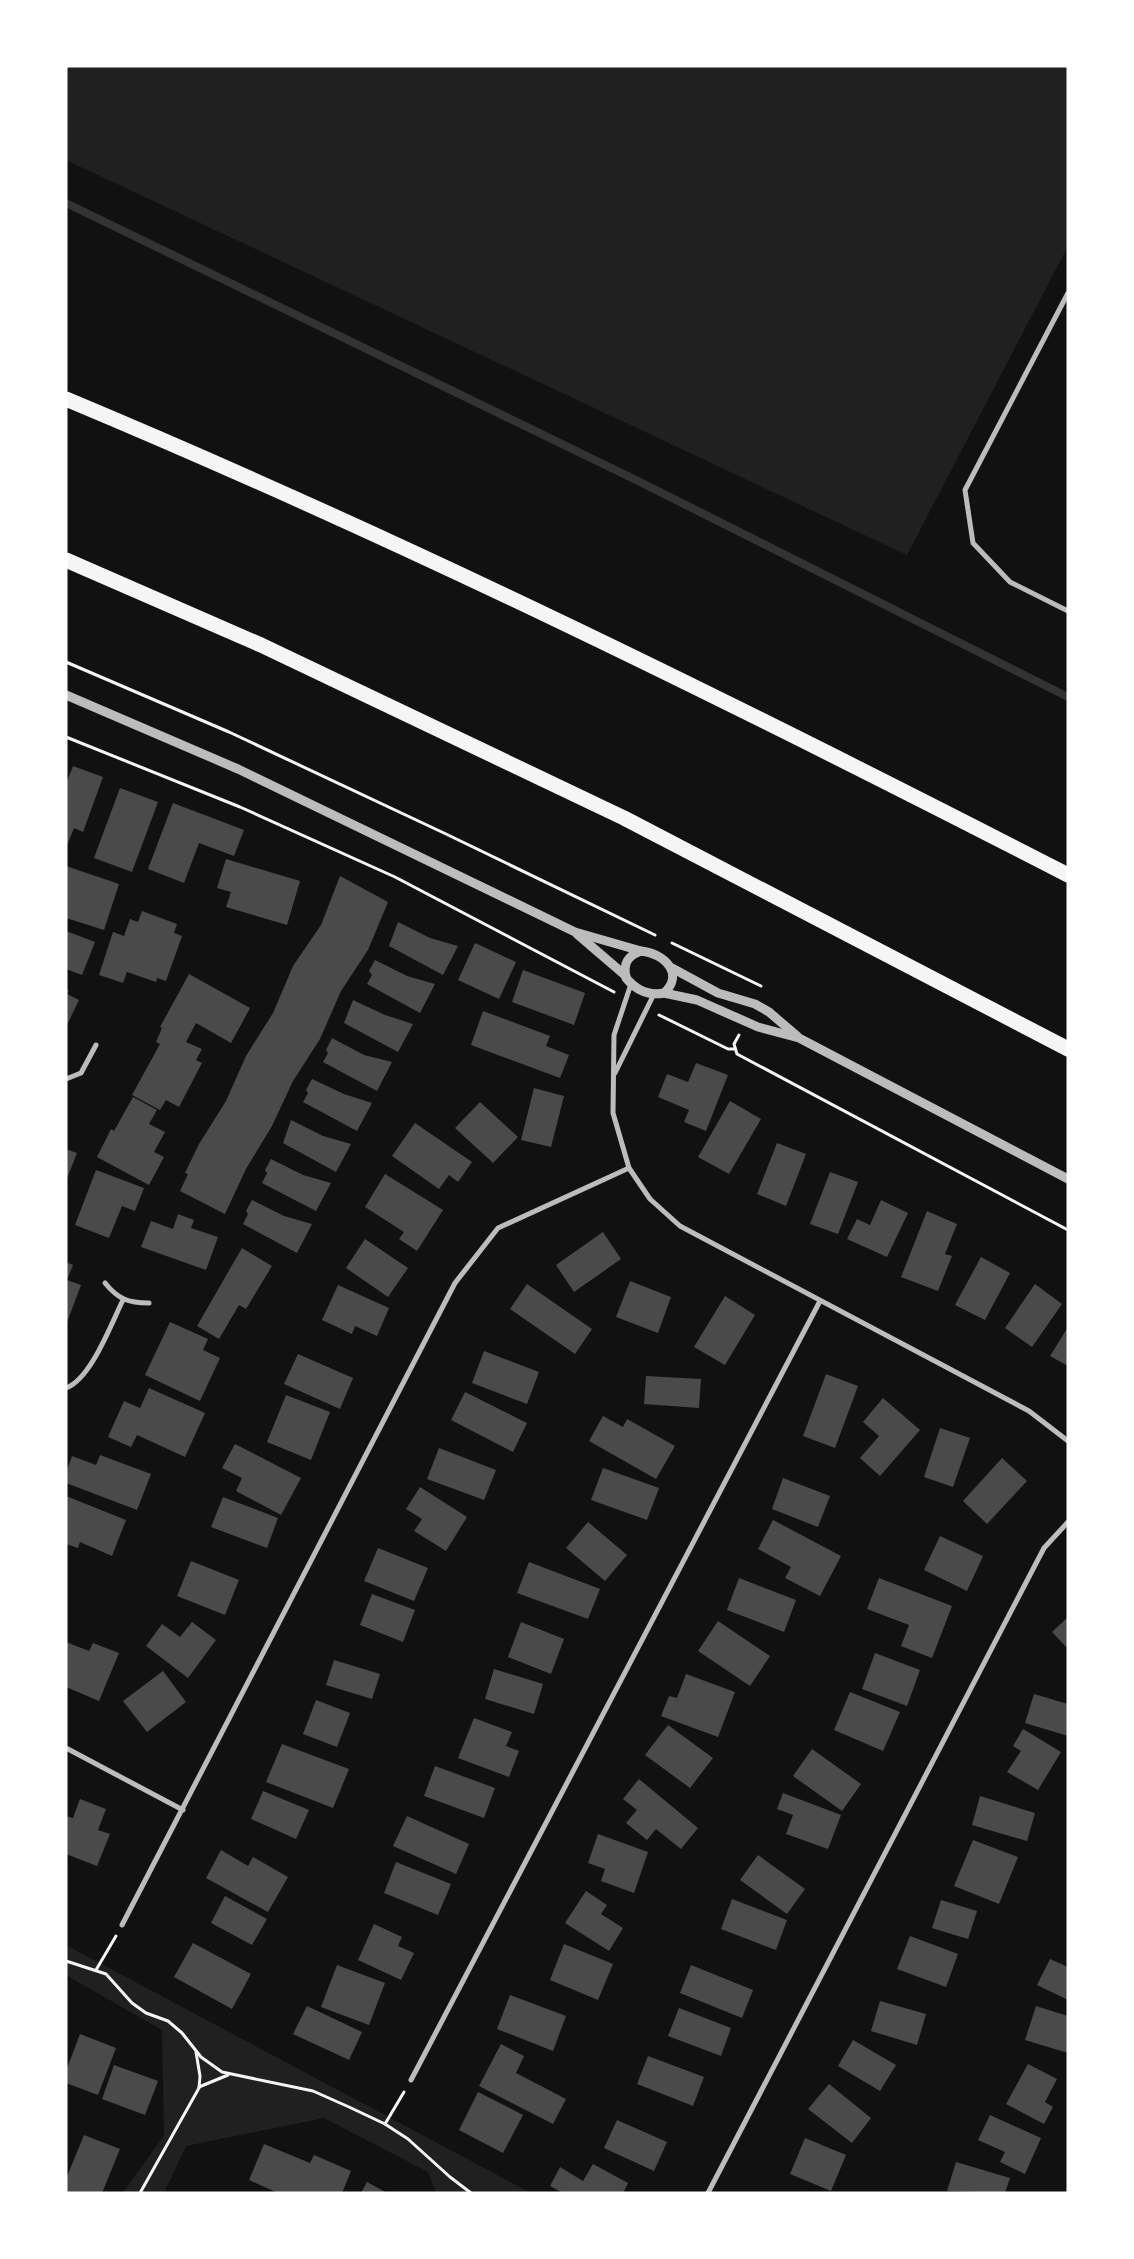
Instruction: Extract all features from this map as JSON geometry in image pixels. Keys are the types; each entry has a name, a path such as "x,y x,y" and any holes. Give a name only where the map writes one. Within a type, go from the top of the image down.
{"highway":[{"path":"66,399 485,584 810,742 1068,875"},
{"path":"66,560 261,645 624,818 1068,1049"}],"street":[{"path":"1068,293 965,490 973,543 1010,582 1068,611"},
{"path":"66,695 238,768 575,932 656,954 665,959 672,968 674,975 672,982 664,993"},
{"path":"575,932 641,991 654,994 664,993 697,1000 758,1027 799,1038 1068,1179"},
{"path":"641,951 632,954 627,960 629,980 626,998 614,1035 612,1113 629,1168 650,1199 680,1226 1029,1411 1068,1442"},
{"path":"672,968 718,993 755,1004 769,1012 799,1038"},
{"path":"614,1073 648,1010 654,994"},
{"path":"66,1078 81,1073 96,1045"},
{"path":"122,1925 455,1282 498,1228 629,1168"},
{"path":"105,1283 113,1293 129,1303 148,1303"},
{"path":"66,1388 76,1384 89,1367 123,1300"},
{"path":"411,2080 820,1301"},
{"path":"708,2193 1044,1548 1068,1522"},
{"path":"66,1748 183,1810"}],"path":[{"path":"66,737 240,807 395,877 626,998"},
{"path":"648,1010 728,1049 734,1049"},
{"path":"96,1970 122,1925"},
{"path":"66,1961 106,1974 132,2003 146,2013 168,2021 182,2033 196,2051 208,2062 229,2074 277,2082 313,2091 385,2124 408,2139 450,2177 471,2193"},
{"path":"140,2193 199,2088 200,2076 196,2051"},
{"path":"199,2088 229,2074"},
{"path":"385,2124 411,2080"}],"shaded area":[{"path":"66,66 1068,66 1068,246 907,555 66,160"},
{"path":"66,1945 531,2193 436,2193 428,2172 324,2118 186,2146 164,2193 123,2193 164,2135 162,2030 66,1975"}],"building":[{"path":"73,766 103,777 83,832 74,828 66,848 66,784"},
{"path":"120,788 158,802 132,872 94,858"},
{"path":"173,803 244,830 234,856 199,843 184,883 148,869"},
{"path":"226,859 300,881 287,925 226,907 231,892 217,888"},
{"path":"66,866 119,884 104,930 66,918"},
{"path":"340,876 388,902 368,950 341,991 320,1039 293,1081 272,1126 246,1169 225,1214 180,1191 188,1174 185,1173 199,1144 226,1101 246,1056 273,1013 293,966 321,925"},
{"path":"142,911 177,924 174,933 182,936 166,981 157,978 156,982 127,972 123,983 99,975 113,932 124,936 130,919 138,922"},
{"path":"398,922 430,938 458,946 443,975 389,946"},
{"path":"66,931 95,942 82,975 66,969"},
{"path":"475,943 516,962 499,999 458,980"},
{"path":"375,960 407,976 435,984 420,1013 367,984 372,975 369,971"},
{"path":"523,970 585,993 574,1025 512,1002"},
{"path":"189,974 250,1008 231,1043 196,1023 186,1042 202,1049 196,1060 202,1063 179,1107 166,1100 160,1110 132,1095 160,1044 156,1042 162,1028 160,1027"},
{"path":"66,989 69,990 67,994 79,1000 66,1027"},
{"path":"353,1000 385,1015 413,1024 398,1052 344,1023"},
{"path":"483,1011 550,1036 546,1046 569,1055 560,1078 471,1045"},
{"path":"332,1038 364,1055 392,1062 377,1091 323,1062 328,1053 326,1050"},
{"path":"696,1063 728,1075 706,1131 684,1122 689,1110 658,1097 667,1074 688,1082"},
{"path":"312,1079 344,1094 372,1103 357,1131 303,1102 308,1093 306,1090"},
{"path":"534,1088 564,1096 551,1147 521,1140"},
{"path":"133,1097 157,1110 149,1124 165,1132 154,1152 164,1157 149,1185 97,1157 111,1129 114,1131"},
{"path":"730,1101 761,1119 729,1174 698,1157"},
{"path":"480,1102 518,1137 493,1163 455,1128"},
{"path":"291,1120 323,1136 351,1144 336,1172 283,1143"},
{"path":"415,1123 472,1162 458,1182 449,1175 439,1189 392,1156"},
{"path":"777,1143 806,1154 786,1206 757,1194"},
{"path":"66,1149 77,1153 66,1181"},
{"path":"271,1159 303,1175 331,1183 316,1211 262,1183 267,1173 265,1170"},
{"path":"96,1170 144,1188 135,1211 122,1206 109,1238 75,1225"},
{"path":"830,1172 858,1182 838,1234 810,1224"},
{"path":"385,1174 443,1210 417,1251 399,1239 404,1232 365,1207"},
{"path":"252,1200 284,1216 312,1224 297,1253 243,1224 248,1214 246,1211"},
{"path":"881,1200 908,1213 887,1257 847,1239 857,1219 870,1225"},
{"path":"927,1211 957,1224 945,1254 952,1256 938,1291 901,1277"},
{"path":"178,1214 194,1220 191,1228 218,1237 206,1270 141,1247 151,1221 173,1229"},
{"path":"603,1232 621,1259 574,1292 556,1265"},
{"path":"365,1239 408,1268 388,1297 346,1268"},
{"path":"242,1248 272,1266 246,1309 239,1305 219,1339 197,1326"},
{"path":"981,1257 1010,1273 985,1320 955,1305"},
{"path":"66,1262 73,1265 67,1280 81,1285 66,1325"},
{"path":"630,1281 671,1297 658,1333 616,1317"},
{"path":"527,1284 592,1329 575,1354 510,1309"},
{"path":"1035,1284 1062,1304 1032,1347 1005,1328"},
{"path":"338,1285 389,1308 377,1336 355,1326 352,1334 322,1320"},
{"path":"725,1296 755,1315 725,1365 694,1347"},
{"path":"170,1322 208,1339 203,1350 220,1358 200,1401 145,1375"},
{"path":"1068,1327 1068,1366 1050,1356"},
{"path":"484,1351 539,1372 527,1404 472,1383"},
{"path":"298,1354 353,1378 340,1409 284,1384"},
{"path":"826,1374 858,1386 835,1448 803,1436"},
{"path":"646,1376 701,1379 699,1408 644,1404"},
{"path":"149,1388 205,1413 185,1457 137,1435 131,1447 108,1437 124,1401 140,1408"},
{"path":"465,1392 527,1423 513,1452 451,1420"},
{"path":"286,1395 330,1412 311,1460 267,1442"},
{"path":"883,1398 920,1430 880,1476 860,1458 879,1436 863,1422"},
{"path":"603,1416 623,1427 627,1419 675,1446 656,1479 589,1441"},
{"path":"940,1428 970,1438 953,1487 924,1477"},
{"path":"235,1444 301,1478 281,1515 236,1491 242,1478 222,1468"},
{"path":"439,1448 496,1470 484,1500 427,1479"},
{"path":"100,1455 151,1474 137,1510 66,1483 66,1473 72,1456 96,1465"},
{"path":"1002,1458 1027,1481 987,1524 963,1501"},
{"path":"603,1468 659,1488 647,1520 591,1500"},
{"path":"783,1478 830,1496 818,1527 772,1509"},
{"path":"420,1487 467,1517 446,1551 414,1531 422,1519 406,1509"},
{"path":"66,1496 126,1520 112,1556 80,1542 78,1548 66,1544"},
{"path":"223,1497 278,1518 267,1548 211,1527"},
{"path":"773,1520 841,1556 820,1596 785,1578 791,1567 758,1549"},
{"path":"588,1522 627,1555 605,1581 566,1548"},
{"path":"940,1536 983,1556 967,1591 924,1570"},
{"path":"378,1548 428,1568 414,1601 364,1581"},
{"path":"191,1561 239,1580 225,1615 177,1596"},
{"path":"529,1562 600,1589 588,1619 517,1593"},
{"path":"739,1578 796,1600 784,1632 727,1610"},
{"path":"879,1578 952,1606 932,1658 901,1646 909,1625 867,1609"},
{"path":"372,1594 415,1610 403,1642 360,1625"},
{"path":"1068,1617 1068,1649 1052,1632"},
{"path":"718,1621 770,1656 750,1686 698,1651"},
{"path":"192,1622 216,1640 188,1678 146,1646 162,1624 180,1637"},
{"path":"521,1622 564,1639 551,1674 508,1657"},
{"path":"66,1642 89,1651 93,1643 119,1653 99,1701 66,1687"},
{"path":"875,1653 920,1670 907,1706 862,1689"},
{"path":"334,1660 380,1674 372,1699 326,1685"},
{"path":"494,1669 543,1684 534,1714 485,1699"},
{"path":"163,1671 186,1702 147,1732 123,1701"},
{"path":"686,1674 735,1692 718,1737 661,1716 669,1696 677,1698"},
{"path":"850,1692 900,1712 883,1751 834,1730"},
{"path":"1034,1694 1068,1704 1068,1736 1025,1723"},
{"path":"316,1700 350,1713 337,1747 303,1734"},
{"path":"474,1718 512,1732 506,1746 519,1751 509,1777 458,1758"},
{"path":"668,1725 713,1758 690,1788 645,1755"},
{"path":"1023,1729 1061,1752 1038,1790 1007,1772 1021,1751 1013,1746"},
{"path":"282,1744 349,1769 333,1808 266,1782"},
{"path":"812,1749 861,1784 842,1811 793,1776"},
{"path":"435,1766 495,1788 484,1818 424,1796"},
{"path":"639,1779 698,1828 681,1849 656,1829 647,1840 626,1823 637,1810 623,1799"},
{"path":"263,1791 309,1810 296,1839 251,1819"},
{"path":"783,1793 841,1815 828,1849 786,1834 793,1815 777,1809"},
{"path":"980,1796 1035,1813 1027,1841 972,1825"},
{"path":"80,1799 106,1809 98,1830 110,1834 97,1866 66,1854 66,1816 73,1818"},
{"path":"407,1816 469,1844 456,1874 393,1846"},
{"path":"598,1834 648,1852 634,1893 601,1881 605,1869 588,1863"},
{"path":"973,1840 1018,1857 999,1904 954,1886"},
{"path":"221,1850 248,1866 253,1857 288,1877 268,1912 206,1878"},
{"path":"758,1855 805,1889 787,1914 740,1880"},
{"path":"396,1862 451,1884 438,1915 384,1893"},
{"path":"586,1891 607,1905 601,1914 623,1928 609,1951 565,1923"},
{"path":"225,1896 267,1919 252,1945 211,1923"},
{"path":"732,1899 787,1920 776,1950 721,1929"},
{"path":"941,1900 977,1911 968,1939 932,1928"},
{"path":"374,1924 402,1937 398,1946 414,1953 401,1980 358,1960"},
{"path":"910,1936 958,1954 946,1987 897,1969"},
{"path":"193,1943 251,1974 232,2009 174,1977"},
{"path":"564,1944 613,1964 598,2000 550,1980"},
{"path":"1050,1959 1068,1967 1068,2000 1037,1985"},
{"path":"337,1965 385,1983 369,2025 321,2007"},
{"path":"691,1965 753,1990 742,2018 680,1993"},
{"path":"510,1995 566,2016 553,2051 497,2029"},
{"path":"880,2001 926,2014 917,2045 871,2031"},
{"path":"307,2006 362,2032 349,2060 293,2034"},
{"path":"1036,2006 1068,2016 1068,2053 1025,2040"},
{"path":"679,2008 731,2028 721,2056 668,2036"},
{"path":"80,2034 116,2048 98,2095 66,2083 66,2071"},
{"path":"853,2040 896,2065 880,2091 838,2066"},
{"path":"501,2044 524,2056 516,2073 566,2099 553,2124 479,2086"},
{"path":"648,2056 704,2077 693,2106 637,2084"},
{"path":"1028,2064 1057,2079 1045,2102 1053,2107 1044,2124 1006,2104"},
{"path":"114,2065 158,2081 145,2115 102,2099"},
{"path":"829,2084 871,2118 852,2143 808,2109"},
{"path":"478,2092 523,2115 503,2153 459,2130"},
{"path":"990,2115 1041,2138 1025,2174 1000,2162 1005,2152 978,2140"},
{"path":"617,2120 667,2142 654,2171 604,2148"},
{"path":"84,2135 120,2149 102,2193 66,2193 66,2179"},
{"path":"805,2138 846,2155 831,2191 790,2174"},
{"path":"264,2144 310,2163 314,2155 351,2171 342,2193 278,2193 249,2180"},
{"path":"956,2162 1010,2178 1005,2193 947,2191"},
{"path":"593,2164 628,2183 623,2193 563,2193 550,2186 560,2167 583,2181"},
{"path":"367,2182 387,2193 361,2193"}],"waterway":[{"path":"66,203 638,481 1068,697"}]}
